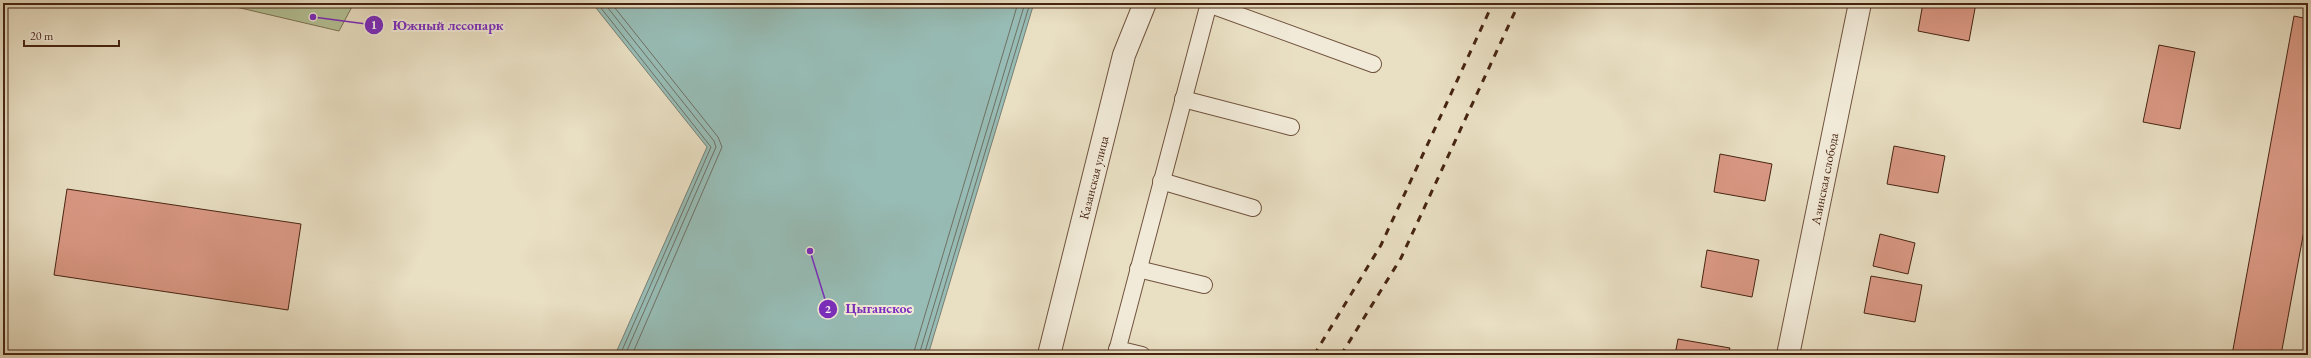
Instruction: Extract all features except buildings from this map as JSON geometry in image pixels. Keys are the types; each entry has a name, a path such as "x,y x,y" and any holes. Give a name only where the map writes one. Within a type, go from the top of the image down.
{"street":[{"name":"Казанская улица","path":"1048,355 1124,55 1145,3"},
{"name":"Азинская слобода","path":"1788,355 1860,3"}],"lane":[{"path":"1142,355 1116,352 1208,4 1373,64"},
{"path":"1183,99 1291,127"},
{"path":"1161,181 1253,208"},
{"path":"1138,269 1204,285"}],"green space":[{"path":"219,3 354,3 339,31"}],"water":[{"path":"592,3 1034,3 928,355 615,355 707,147"}],"railway":[{"path":"1314,355 1381,245 1493,3"},
{"path":"1341,355 1401,258 1519,3"}],"place":[{"name":"Южный лесопарк","path":"313,17"},
{"name":"Цыганское","path":"810,251"}]}
